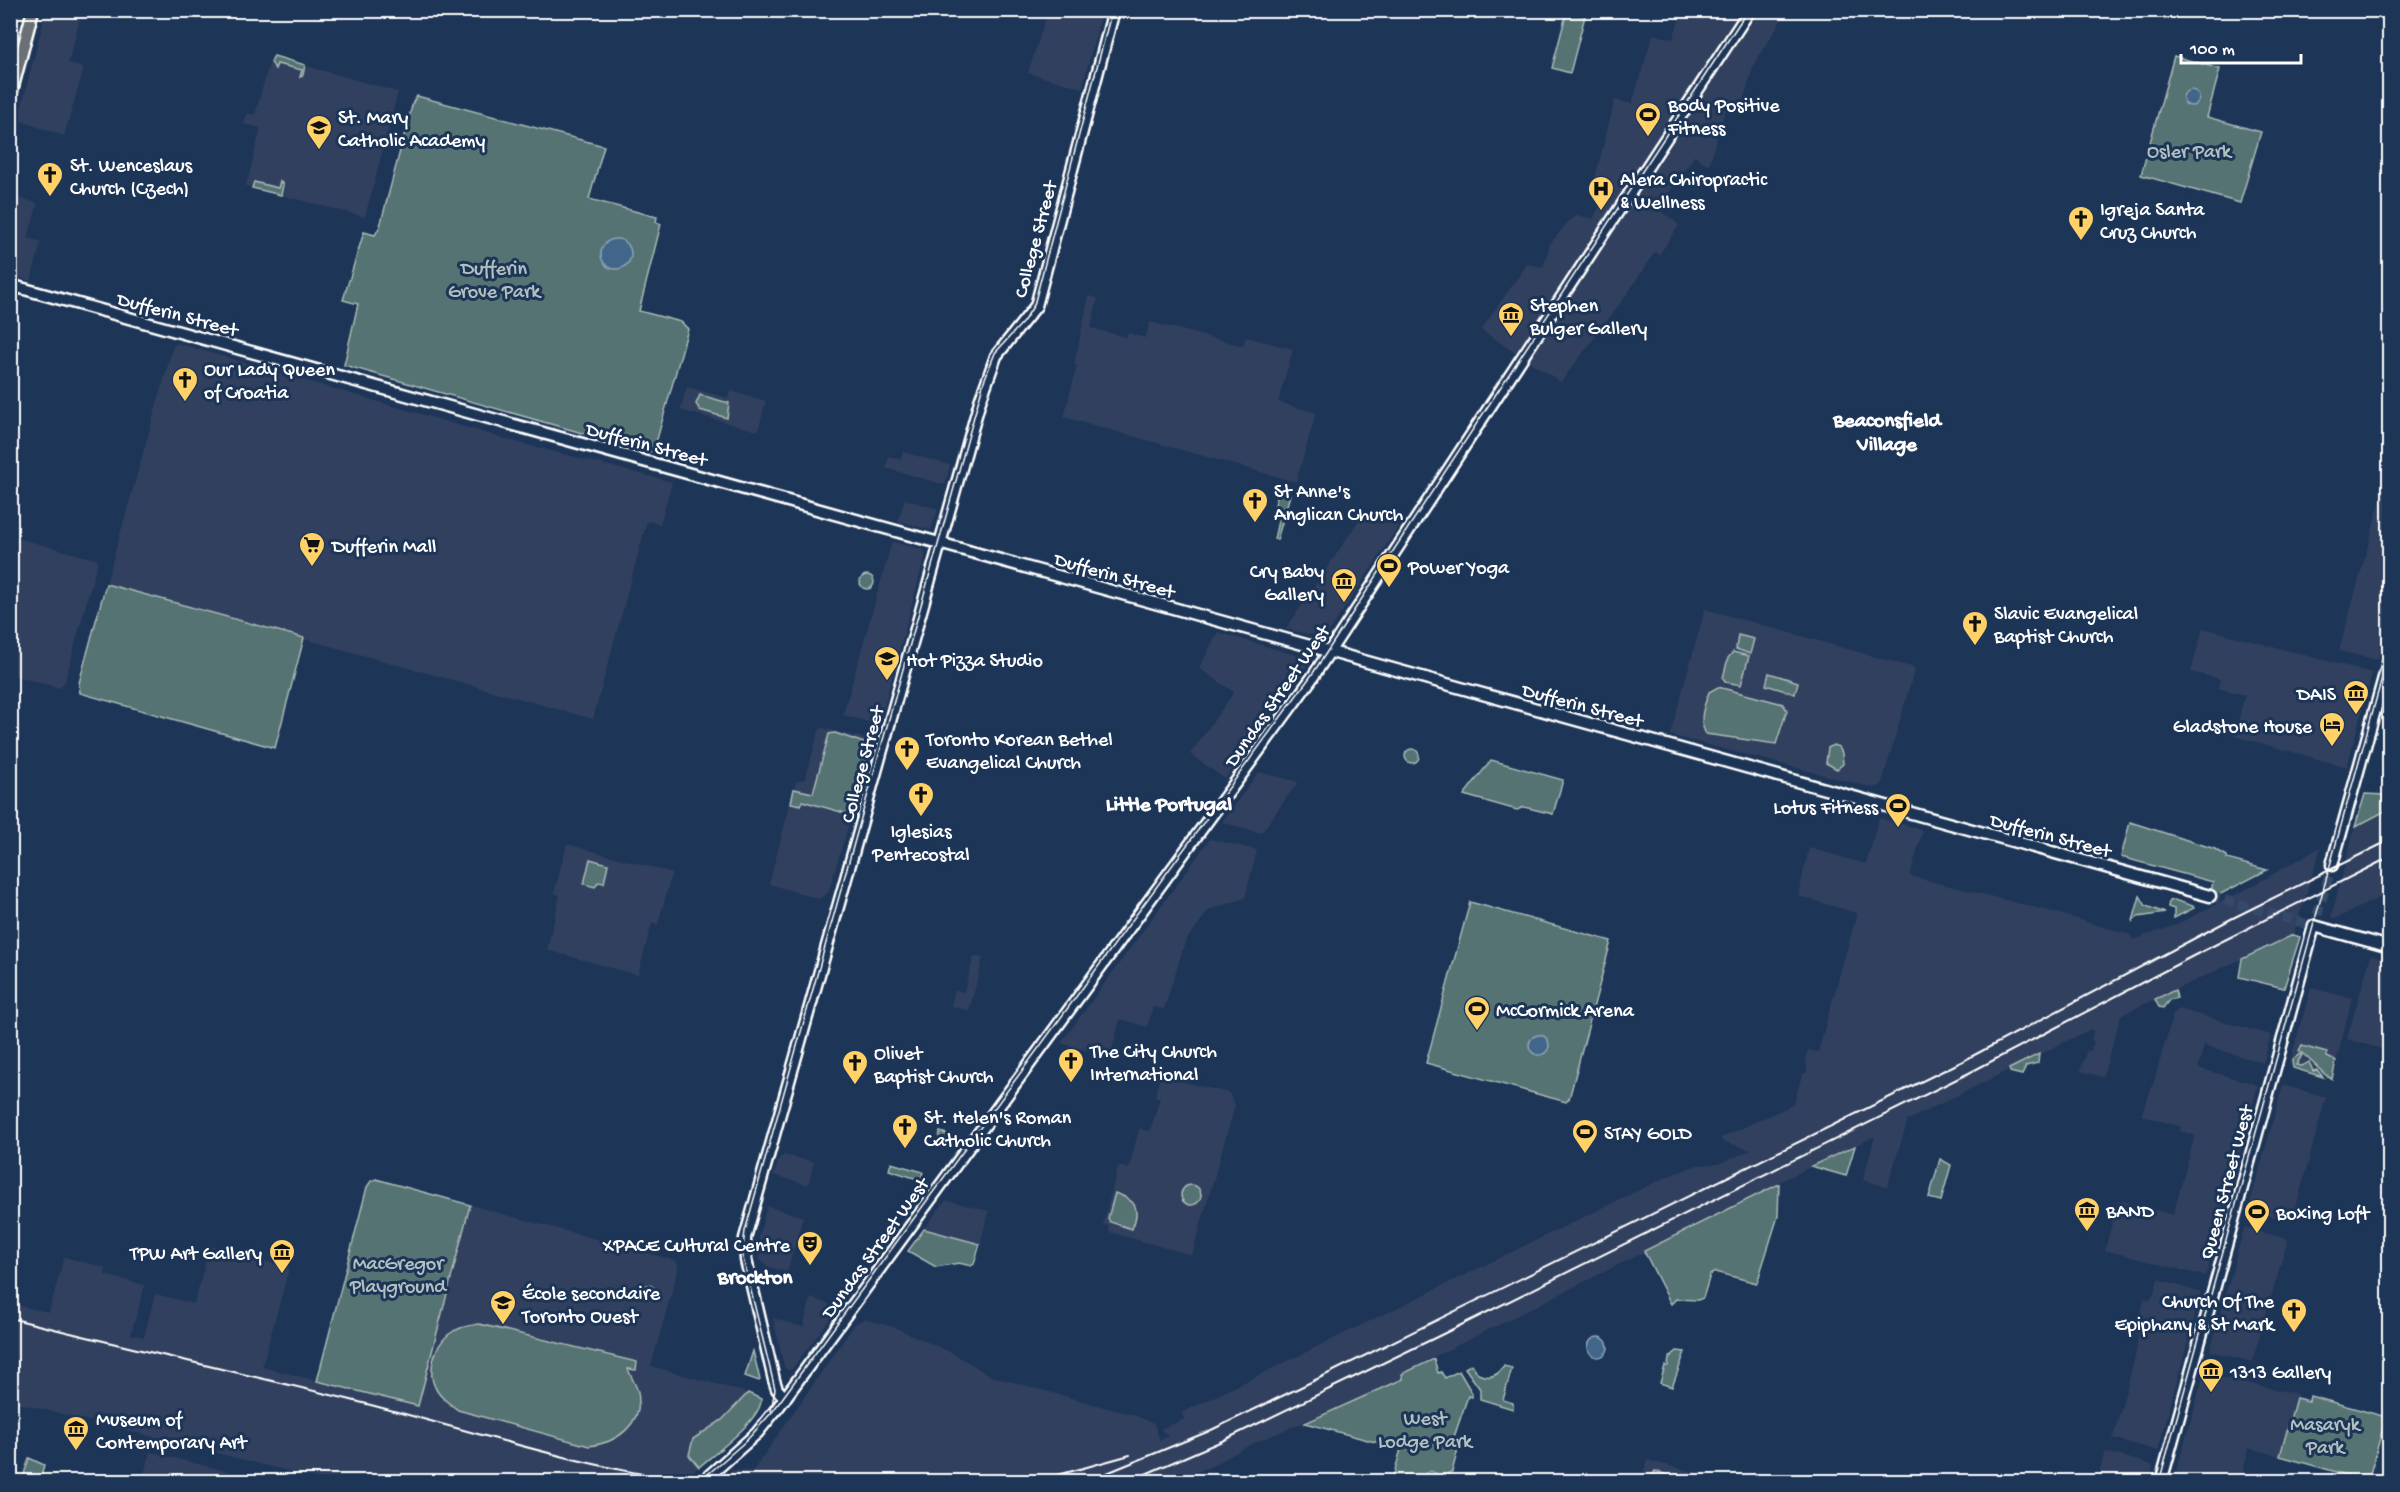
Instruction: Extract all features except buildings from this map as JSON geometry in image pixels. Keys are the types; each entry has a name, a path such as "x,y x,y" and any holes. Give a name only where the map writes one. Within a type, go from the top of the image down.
{"main road":[{"path":"10,98 33,10"},
{"name":"College Street","path":"785,1398 777,1389 774,1380 746,1260 745,1240 991,365 1001,348 1029,318 1035,306 1114,10"},
{"name":"Dundas Street West","path":"702,1482 757,1433 785,1398 1329,653 1750,10"},
{"name":"Dufferin Street","path":"10,285 2210,896"},
{"path":"2332,865 2390,656"},
{"name":"Queen Street West","path":"2161,1482 2314,926 2390,947"}],"shaded area":[{"path":"10,11 22,11 18,26 11,24"},
{"path":"46,11 82,11 68,63 84,68 64,136 18,120"},
{"path":"1048,11 1102,11 1082,88 1028,73"},
{"path":"1682,11 1787,11 1754,64 1739,115 1725,111 1709,165 1694,156 1658,209 1679,225 1659,255 1655,252 1625,297 1561,382 1481,330 1527,264 1543,267 1550,244 1569,221 1577,215 1593,219 1611,183 1595,179 1615,100 1632,104 1653,34 1673,39"},
{"name":"St. Mary Catholic Academy","path":"271,56 398,92 365,217 246,186 261,128 244,124 247,113 255,115"},
{"path":"2188,90 2194,90 2199,98 2197,104 2188,106 2183,101 2183,95"},
{"path":"10,196 38,203 28,238 41,242 31,281 11,275"},
{"path":"616,239 622,240 630,248 630,260 622,268 616,269 610,268 602,260 601,254 602,248 610,240"},
{"path":"1089,296 1098,298 1091,328 1126,337 1128,333 1145,338 1150,322 1243,346 1246,337 1293,349 1278,402 1316,413 1296,482 1064,417 1077,366 1074,365"},
{"path":"177,343 516,442 672,482 660,524 647,521 593,719 106,584 173,347"},
{"path":"687,387 728,398 731,391 766,401 758,431 680,410"},
{"path":"903,452 950,465 945,485 886,468 889,456 900,460"},
{"path":"2389,470 2389,618 2378,660 2339,651"},
{"path":"905,499 938,509 931,530 898,521"},
{"path":"1364,513 1396,522 1399,526 1325,638 1286,629"},
{"path":"10,536 98,560 65,681 59,688 11,675"},
{"path":"892,542 924,550 925,556 879,725 843,715"},
{"path":"1705,609 1915,668 1881,786 1874,788 1670,735"},
{"path":"2203,628 2372,673 2347,767 2234,736 2245,695 2218,688 2220,679 2191,672"},
{"path":"1218,632 1308,659 1309,663 1225,779 1190,754 1234,692 1199,668"},
{"path":"822,728 871,740 873,745 828,893 819,899 769,884 796,782 805,779 819,731"},
{"path":"1259,772 1298,782 1261,833 1222,822"},
{"path":"2389,809 2389,893 2335,919 2331,917 2355,827"},
{"path":"1879,818 1921,829 1910,876 2057,913 2130,935 2133,940 2173,926 2245,890 2321,847 2293,935 2121,1015 2103,1077 2080,1071 2087,1050 2091,1051 2094,1041 2091,1040 2093,1031 2091,1029 1908,1120 1887,1187 1863,1180 1875,1136 1781,1181 1752,1198 1402,1373 1404,1379 1250,1445 1212,1466 1174,1481 719,1482 732,1470 753,1471 855,1324 864,1319 896,1328 954,1354 991,1376 1137,1416 1154,1424 1160,1440 1169,1436 1160,1429 1185,1419 1181,1413 1666,1177 1697,1165 1718,1164 1751,1150 1721,1141 1721,1138 1794,1104 1802,1075 1807,1072 1806,1054 1809,1050 1818,1052 1857,913 1798,896 1809,848 1866,864"},
{"path":"1210,839 1257,850 1245,898 1209,910 1185,942 1164,1009 1153,1007 1147,1027 1120,1019 1110,1057 1061,1043"},
{"path":"567,844 672,873 658,924 652,923 638,975 547,950 560,895 554,893"},
{"path":"2371,955 2389,960 2389,1051 2347,1039"},
{"path":"974,956 983,958 969,1011 951,1006 955,990 964,992"},
{"path":"2311,988 2352,998 2332,1079 2289,1065"},
{"path":"2179,1009 2271,1035 2263,1063 2204,1045 2198,1068 2258,1085 2204,1276 2105,1250 2118,1200 2173,1215 2195,1135 2180,1131 2181,1127 2141,1115 2153,1085 2173,1014"},
{"path":"1539,1035 1546,1038 1549,1045 1546,1052 1539,1055 1532,1052 1529,1045 1532,1038"},
{"path":"1160,1076 1229,1093 1235,1105 1192,1255 1109,1232 1109,1226 1103,1225 1118,1166 1129,1169 1139,1129 1150,1131 1160,1098 1155,1097"},
{"path":"2283,1085 2326,1097 2292,1222 2248,1210"},
{"path":"784,1155 814,1162 808,1185 774,1175 779,1159"},
{"path":"946,1200 989,1211 980,1244 924,1229"},
{"path":"470,1205 677,1261 678,1269 651,1366 748,1393 722,1420 705,1429 689,1455 699,1467 682,1481 327,1481 22,1404 11,1404 10,1304 49,1312 64,1257 106,1268 105,1275 145,1285 131,1334 144,1337 155,1294 194,1304 210,1246 289,1268 262,1367 418,1406"},
{"path":"767,1206 803,1217 787,1272 769,1267 760,1260 759,1236"},
{"path":"2244,1228 2288,1239 2252,1362 2210,1351"},
{"path":"2158,1279 2201,1293 2158,1451 2113,1438 2136,1353 2138,1335 2134,1334 2145,1298 2150,1300 2153,1296"},
{"path":"811,1298 829,1304 832,1316 792,1369 788,1370 784,1366 773,1318 803,1327"},
{"path":"1594,1337 1602,1337 1608,1343 1608,1351 1602,1357 1594,1357 1588,1351 1588,1343"},
{"path":"2204,1374 2297,1394 2280,1456 2249,1448 2240,1481 2173,1482"},
{"path":"150,1452 234,1473 264,1481 142,1482"},
{"path":"2105,1452 2150,1464 2153,1467 2149,1481 2097,1482"},
{"path":"1647,1460 1727,1481 1641,1482"},
{"path":"1431,1471 1437,1474 1439,1481 1423,1481 1424,1474"}],"green space":[{"path":"1567,11 1585,16 1570,73 1552,68"},
{"path":"274,56 305,65 303,75 300,77 302,70 277,64 275,69 271,62"},
{"name":"Osler Park","path":"2174,56 2220,69 2207,117 2261,132 2240,203 2141,175"},
{"name":"Dufferin Grove Park","path":"417,96 604,146 589,199 657,217 656,222 661,224 639,311 681,322 688,329 654,450 649,452 624,445 624,442 596,437 344,365 358,304 343,300 364,232 375,235 380,226 413,102"},
{"path":"280,181 283,185 281,195 252,188 254,182 278,188"},
{"path":"700,395 729,403 727,418 700,410 696,404"},
{"path":"1278,491 1290,495 1277,540 1274,539 1280,512 1275,505"},
{"path":"864,575 870,575 874,582 870,589 864,589 860,585 860,579"},
{"path":"106,584 304,638 275,748 80,693 79,683"},
{"path":"1738,635 1754,639 1750,654 1736,649"},
{"path":"1733,652 1749,656 1741,685 1726,682 1723,678 1728,658"},
{"path":"1769,673 1798,682 1795,694 1766,685"},
{"path":"1718,687 1783,704 1787,710 1776,744 1706,734 1702,724 1704,708 1709,692"},
{"path":"835,733 870,745 852,811 848,814 802,801 801,805 791,803 794,789 813,793 829,734"},
{"path":"1833,745 1839,747 1842,753 1843,764 1837,769 1826,763 1828,748"},
{"path":"1412,749 1417,751 1419,756 1417,761 1412,763 1407,761 1405,756 1407,751"},
{"path":"1491,760 1563,780 1553,814 1524,807 1517,810 1464,795"},
{"path":"2365,794 2385,795 2389,799 2389,809 2355,827"},
{"path":"2130,822 2215,849 2227,856 2227,859 2267,870 2209,900 2213,882 2121,857"},
{"path":"590,859 608,864 604,883 598,882 595,887 584,884"},
{"path":"2140,896 2146,906 2165,913 2138,917 2133,921"},
{"path":"2174,900 2194,908 2174,918 2174,909 2168,907 2169,901"},
{"path":"1470,902 1611,941 1569,1099 1566,1102 1426,1063"},
{"path":"2293,935 2300,937 2284,988 2239,977 2242,959"},
{"path":"2175,990 2177,998 2169,1000 2163,1008 2159,1007 2155,999"},
{"path":"2302,1046 2327,1053 2327,1057 2336,1061 2332,1079 2299,1051"},
{"path":"2039,1054 2038,1063 2026,1066 2022,1075 2010,1072 2009,1069"},
{"path":"2302,1055 2296,1065 2301,1066 2309,1062 2313,1071 2317,1070 2323,1077 2293,1068 2292,1060"},
{"path":"940,1132 960,1138 957,1147 938,1142"},
{"path":"1855,1146 1846,1176 1811,1166"},
{"path":"1940,1159 1951,1165 1941,1201 1929,1198"},
{"path":"891,1163 923,1172 921,1180 889,1170"},
{"name":"MacGregor Playground","path":"376,1179 470,1205 418,1406 317,1381 367,1187 371,1181"},
{"path":"1779,1184 1778,1216 1757,1283 1715,1272 1710,1275 1703,1298 1698,1300 1676,1299 1671,1304 1644,1251"},
{"path":"1191,1185 1198,1188 1201,1195 1198,1202 1191,1205 1184,1202 1181,1195 1184,1188"},
{"path":"1115,1193 1128,1199 1135,1206 1136,1216 1132,1229 1110,1222 1108,1218"},
{"path":"924,1229 980,1244 974,1264 971,1266 959,1263 936,1267 908,1251"},
{"path":"645,1285 651,1285 655,1292 651,1299 645,1299 641,1295 641,1289"},
{"path":"479,1324 637,1362 636,1370 628,1369 638,1392 639,1403 633,1422 626,1430 609,1441 589,1446 458,1410 437,1391 433,1381 432,1366 439,1346 448,1335 459,1329"},
{"path":"753,1351 760,1380 759,1381 745,1376"},
{"path":"1677,1351 1685,1352 1672,1387 1660,1383 1669,1358"},
{"name":"West Lodge Park","path":"1434,1359 1438,1373 1441,1372 1445,1378 1459,1371 1472,1393 1472,1397 1468,1396 1454,1437 1459,1445 1452,1472 1448,1473 1446,1481 1392,1481 1401,1449 1305,1423 1403,1379 1402,1374"},
{"path":"1472,1364 1478,1374 1486,1376 1496,1374 1504,1366 1512,1368 1503,1400 1513,1403 1513,1409 1480,1399 1480,1389 1465,1368"},
{"path":"748,1393 761,1399 760,1407 736,1435 699,1467 689,1455 693,1439 722,1420"},
{"name":"Masaryk Park","path":"2310,1396 2386,1417 2368,1481 2280,1456 2296,1398 2309,1401"},
{"path":"29,1458 44,1465 40,1481 22,1481"},
{"path":"1655,1471 1671,1476 1672,1481 1649,1481"}],"tunnel":[{"path":"2210,896 2314,926 2332,865"}],"tram line":[{"path":"771,1411 775,1389 742,1254 745,1231 984,381 995,353 1023,322 1034,305 1112,10"},
{"path":"699,1482 747,1440 773,1411 1313,673 1748,10"},
{"path":"2159,1482 2390,649"}],"railway":[{"path":"1085,1482 1207,1432 1301,1387 1963,1061 2231,919 2390,840"},
{"path":"1127,1482 1222,1441 1443,1334 1969,1073 2193,956 2390,857"},
{"path":"10,1318 351,1400 562,1456 691,1482"},
{"path":"1033,1482 1130,1455"}],"place":[{"name":"Body Positive Fitness","path":"1648,138"},
{"name":"St. Mary Catholic Academy","path":"319,151"},
{"name":"St. Wenceslaus Church (Czech)","path":"50,198"},
{"name":"Alera Chiropractic & Wellness","path":"1601,212"},
{"name":"Igreja Santa Cruz Church","path":"2081,242"},
{"name":"Stephen Bulger Gallery","path":"1511,338"},
{"name":"Our Lady Queen of Croatia","path":"185,403"},
{"name":"St Anne's Anglican Church","path":"1255,524"},
{"name":"Dufferin Mall","path":"312,568"},
{"name":"Power Yoga","path":"1389,589"},
{"name":"Cry Baby Gallery","path":"1344,604"},
{"name":"Slavic Evangelical Baptist Church","path":"1975,647"},
{"name":"Hot Pizza Studio","path":"887,682"},
{"name":"DAIS","path":"2356,716"},
{"name":"Gladstone House","path":"2332,748"},
{"name":"Toronto Korean Bethel Evangelical Church","path":"907,772"},
{"name":"Iglesias Pentecostal","path":"921,818"},
{"name":"Lotus Fitness","path":"1898,829"},
{"name":"McCormick Arena","path":"1477,1032"},
{"name":"The City Church International","path":"1071,1084"},
{"name":"Olivet Baptist Church","path":"855,1086"},
{"name":"St. Helen's Roman Catholic Church","path":"905,1150"},
{"name":"STAY GOLD","path":"1585,1155"},
{"name":"BAND","path":"2087,1233"},
{"name":"Boxing Loft","path":"2257,1235"},
{"name":"XPACE Cultural Centre","path":"810,1267"},
{"name":"TPW Art Gallery","path":"282,1275"},
{"name":"École secondaire Toronto Ouest","path":"503,1326"},
{"name":"Church Of The Epiphany & St Mark","path":"2294,1334"},
{"name":"1313 Gallery","path":"2211,1394"},
{"name":"Museum of Contemporary Art","path":"76,1452"}],"district":[{"name":"Beaconsfield Village","path":"1887,431"},
{"name":"Little Portugal","path":"1169,803"},
{"name":"Brockton","path":"755,1276"}]}
